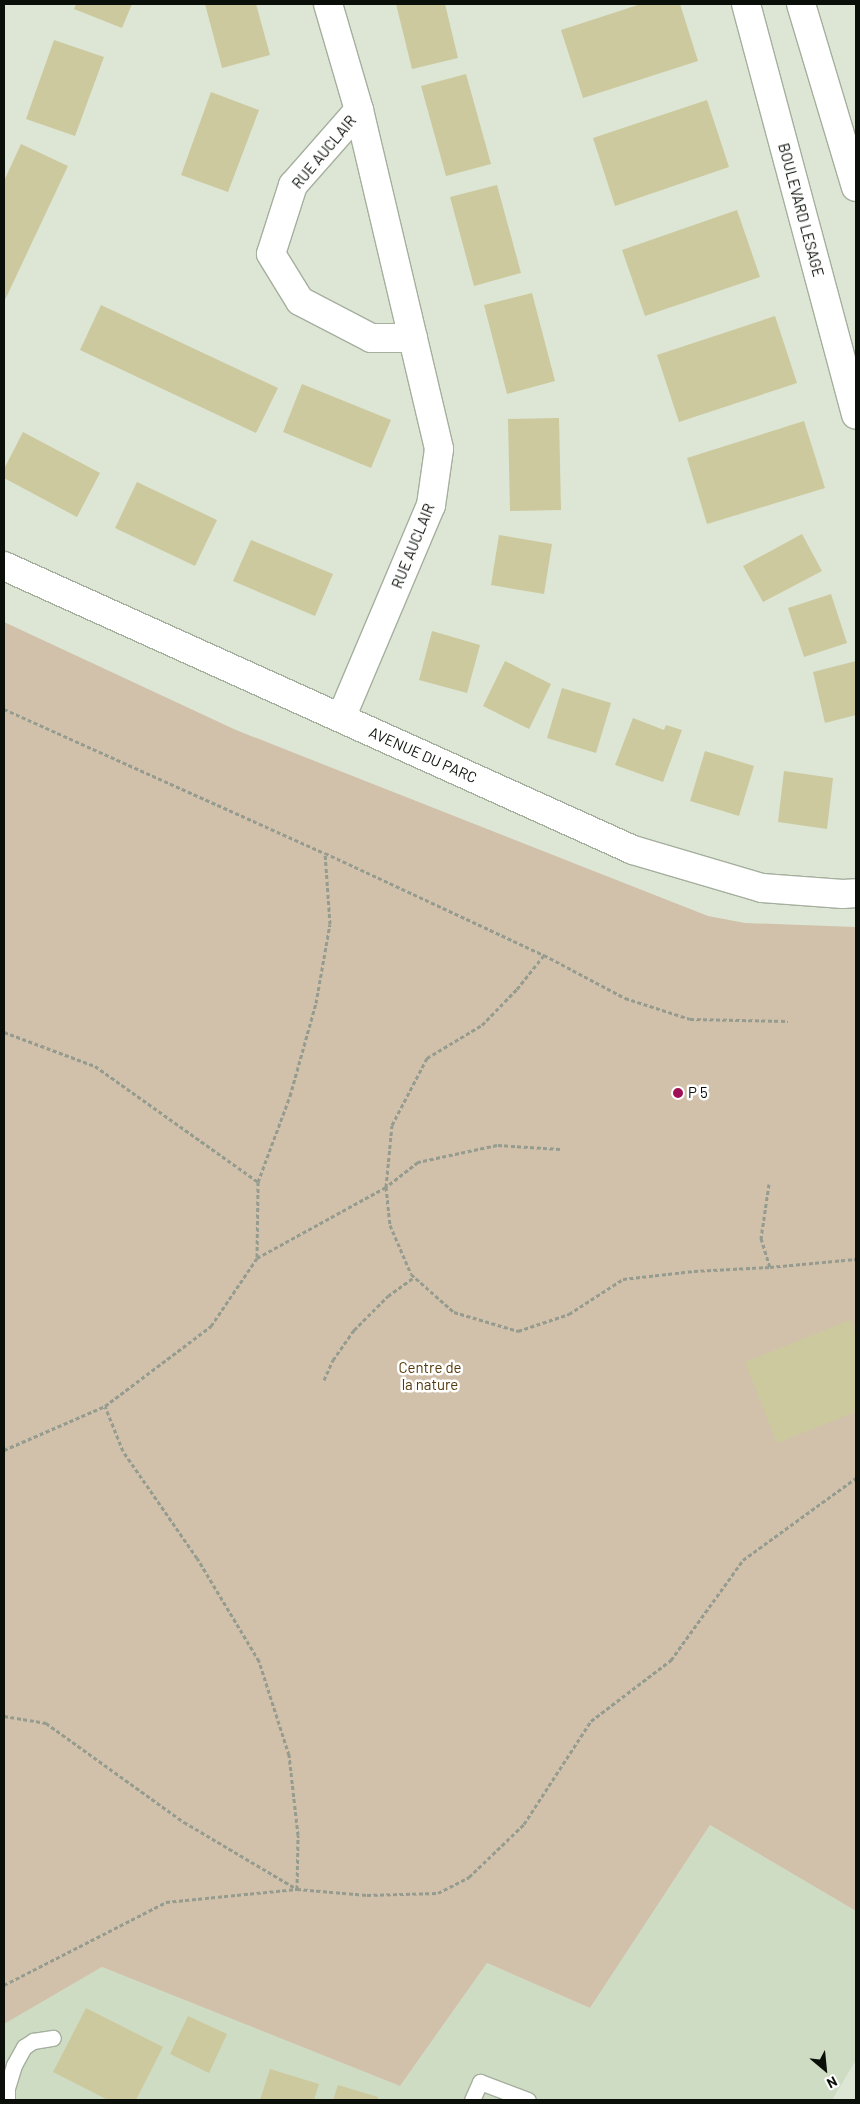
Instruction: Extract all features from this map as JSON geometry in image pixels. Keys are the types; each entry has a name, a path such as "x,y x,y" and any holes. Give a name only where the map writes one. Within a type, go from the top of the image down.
{"street":[{"name":"RUE AUCLAIR","path":"328,4 359,110 439,449 431,506 341,718"},
{"name":"BOULEVARD LESAGE","path":"746,4 856,415"},
{"path":"801,4 856,186"},
{"name":"RUE AUCLAIR","path":"359,110 293,185 271,254 300,301 371,338 413,338"},
{"name":"AVENUE DU PARC","path":"4,566 633,850 762,888 843,894 856,892"}],"lane":[{"path":"7,2100 6,2088 14,2064 24,2047 33,2041 53,2038"},
{"path":"472,2100 480,2082 528,2100"}],"path":[{"path":"4,710 325,853 544,955 625,998 690,1019 788,1021"},
{"path":"258,1258 258,1182 290,1096 316,1003 330,924 325,853"},
{"path":"544,955 517,989 482,1026 427,1058 392,1125 386,1187 390,1225 414,1277 454,1312 518,1331 569,1314 623,1279 694,1270 770,1267 856,1259"},
{"path":"4,1032 95,1066 258,1182"},
{"path":"4,1450 105,1406 210,1326 258,1258 386,1187 418,1162 497,1145 560,1149"},
{"path":"769,1184 761,1238 770,1267"},
{"path":"324,1380 333,1360 354,1330 388,1296 414,1277"},
{"path":"105,1406 123,1451 197,1558 259,1661 289,1755 298,1836 297,1890"},
{"path":"4,1985 166,1902 297,1890 367,1895 438,1893 469,1877 524,1824 591,1720 671,1660 744,1560 856,1478"},
{"path":"4,1716 46,1723 184,1822 297,1890"}],"shaded area":[{"path":"710,1825 856,1911 856,2060 832,2100 4,2100 4,2024 102,1967 400,2086 487,1963 590,2008"}],"green space":[{"name":"Centre de la nature","path":"4,622 236,730 708,916 745,923 856,927 856,1911 710,1825 590,2008 487,1963 400,2086 102,1967 4,2024"}],"building":[{"path":"76,4 132,4 122,28 74,9"},
{"path":"205,4 256,4 270,55 222,68"},
{"path":"396,4 445,4 458,58 412,69"},
{"path":"641,4 680,4 698,61 583,98 561,30"},
{"path":"54,40 104,57 75,136 26,119"},
{"path":"466,74 491,164 446,176 421,86"},
{"path":"211,92 259,110 228,192 181,175"},
{"path":"707,100 729,167 615,206 593,138"},
{"path":"21,144 68,166 4,302 4,181"},
{"path":"497,185 521,273 474,286 450,197"},
{"path":"737,210 760,277 645,316 622,250"},
{"path":"532,293 555,381 507,394 484,305"},
{"path":"101,305 278,388 256,433 80,350"},
{"path":"775,316 797,383 679,422 657,355"},
{"path":"302,384 391,420 371,468 283,432"},
{"path":"559,418 561,510 510,511 508,419"},
{"path":"804,421 825,488 707,524 687,458"},
{"path":"23,432 100,473 77,517 4,478 4,469"},
{"path":"137,482 217,520 195,566 115,528"},
{"path":"802,534 822,571 763,602 743,566"},
{"path":"499,535 552,544 544,594 491,585"},
{"path":"251,540 333,574 315,616 233,581"},
{"path":"831,594 847,643 804,657 788,608"},
{"path":"432,631 480,645 467,693 419,680"},
{"path":"505,661 551,684 529,729 483,706"},
{"path":"856,661 856,715 825,723 813,672"},
{"path":"562,688 611,703 596,753 547,738"},
{"path":"633,718 664,730 666,725 682,730 663,782 615,765"},
{"path":"705,751 754,766 739,816 690,801"},
{"path":"784,771 833,778 827,829 778,822"},
{"path":"850,1320 856,1336 856,1412 777,1443 745,1362"},
{"path":"86,2008 163,2047 136,2100 108,2100 53,2072"},
{"path":"188,2016 227,2034 209,2073 170,2054"},
{"path":"270,2069 319,2084 314,2100 260,2100"},
{"path":"338,2085 378,2097 378,2100 333,2100"}],"place":[{"name":"P 5","path":"678,1093"}]}
